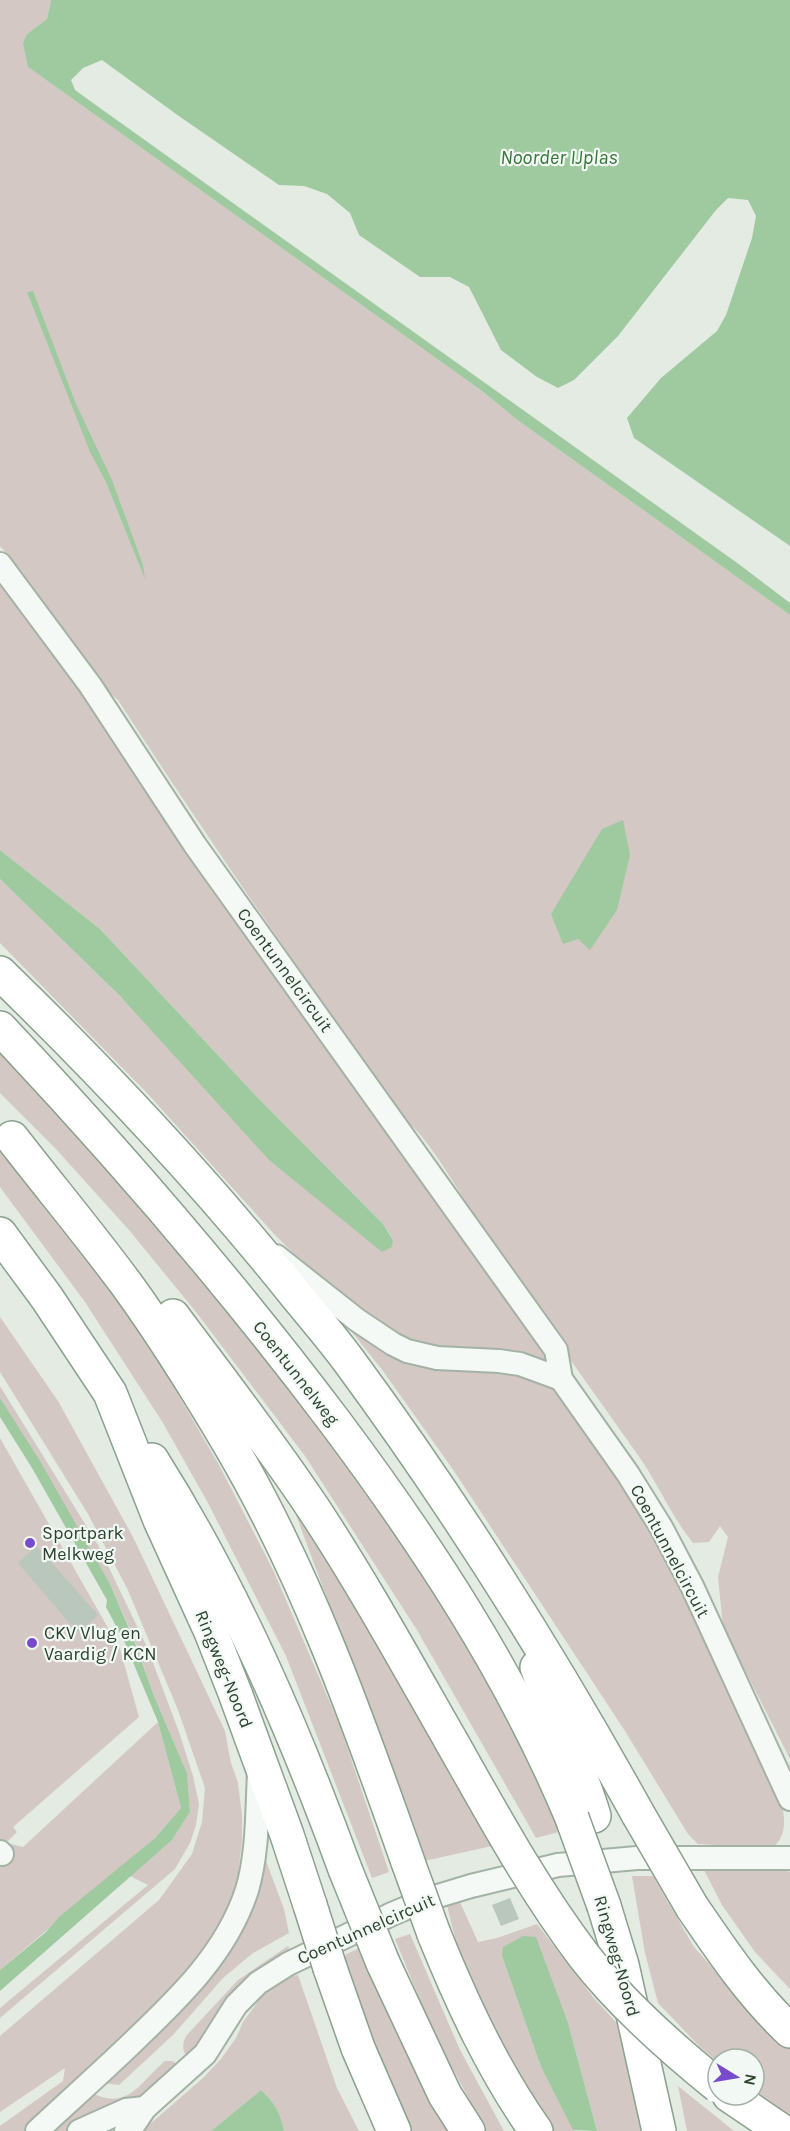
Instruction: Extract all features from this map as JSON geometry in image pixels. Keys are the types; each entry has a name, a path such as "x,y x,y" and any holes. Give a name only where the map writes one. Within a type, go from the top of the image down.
{"highway":[{"path":"0,973 139,1113 246,1233 347,1359 437,1484 515,1603 575,1702 692,1906 746,1984 765,2008 790,2031"},
{"name":"Coentunnelweg","path":"0,1028 148,1191 259,1323 328,1413 398,1510 466,1612 500,1669 544,1753"},
{"path":"6,1132 167,1309 266,1440 314,1509 368,1596 540,1893 585,1958 629,2006 706,2076"},
{"path":"6,1132 127,1286 179,1362 231,1447 300,1582 325,1638 434,1934 458,1992 486,2052 516,2103 536,2131"},
{"name":"Ringweg-Noord","path":"0,1234 47,1298 110,1393 160,1520 211,1632 260,1759 358,2048 394,2131"},
{"path":"110,1393 181,1506 236,1610 275,1691 383,1964 445,2095 468,2131"},
{"path":"515,1603 551,1706 584,1782 583,1817"},
{"name":"Ringweg-Noord","path":"544,1753 583,1817 612,1904 622,1965 659,2131"},
{"path":"747,2107 782,2131"}],"lane":[{"name":"Coentunnelcircuit","path":"0,564 90,685 195,845 556,1350 561,1379 615,1454 661,1527 692,1586 790,1799"},
{"path":"246,1233 357,1320 393,1344 408,1351 437,1358 520,1364 561,1379"},
{"path":"37,2131 98,2076 178,1998 202,1972 228,1934 239,1910 251,1873 260,1759"},
{"name":"Coentunnelcircuit","path":"126,2131 135,2123 145,2108 206,2054 236,2005 258,1983 288,1964 428,1899 502,1877 558,1865 637,1858 790,1858"},
{"name":"Coentunnelcircuit","path":"79,2131 126,2110 145,2108"}],"shaded area":[{"path":"0,0 51,0 47,19 27,34 28,67 482,391 516,419 790,615 790,1759 723,1627 718,1577 728,1537 720,1526 709,1542 693,1543 685,1533 640,1458 523,1292 425,1140 405,1121 224,859 118,700 106,690 22,572 0,546"},
{"path":"0,582 57,656 552,1356 543,1362 435,1347 397,1336 318,1278 275,1235 147,1093 0,943 0,879 121,997 393,1239 383,1224 258,1098 100,929 0,850"},
{"path":"0,1047 231,1308 343,1454 505,1701 545,1793 559,1832 536,1838 417,1630 305,1456 196,1312 129,1230 55,1148 0,1093"},
{"path":"0,1152 50,1208 135,1320 219,1465 274,1572 340,1726 389,1872 372,1878 286,1656 208,1503 163,1423 85,1302 0,1187"},
{"path":"0,1317 58,1401 133,1537 225,1731 231,1763 238,1783 242,1815 238,1875 229,1912 195,1965 31,2131 0,2131 0,2126 63,2081 65,2068 0,2112 0,2036 159,1900 192,1854 202,1822 205,1788 178,1710 127,1588 88,1514 0,1372"},
{"path":"340,1317 401,1357 519,1373 546,1382 579,1420 640,1513 673,1569 777,1789 784,1822 781,1837 771,1848 698,1844 688,1834 625,1731 454,1471 383,1371"},
{"path":"0,1386 98,1545 147,1647 179,1732 199,1804 190,1843 175,1869 0,2018 0,2008 148,1885 130,1876 172,1840 190,1812 187,1773 154,1696 134,1638 110,1584 0,1398"},
{"name":"Sportpark Melkweg","path":"0,1438 120,1649 139,1717 13,1827 17,1832 6,1843 23,1847 158,1722 181,1808 155,1838 0,1970"},
{"path":"296,1515 310,1516 492,1846 424,1861"},
{"path":"263,1853 284,1909 289,1933 253,1953 223,1978 173,2035 119,2085 104,2083 166,2023"},
{"path":"702,1866 780,1869 790,1872 790,1989 755,1952 722,1905"},
{"path":"632,1876 653,1876 694,1947 755,2015 790,2046 790,2118 766,2100 766,2047 706,2047 706,2052 658,2003 645,1953"},
{"path":"460,1902 478,1942 537,1924 593,1997 623,2030 642,2131 597,2131 568,2023 502,1956 541,2067 574,2131 552,2131 485,2023 458,1951 447,1905"},
{"path":"410,1934 460,2050 504,2131 486,2131 432,2030 395,1939"},
{"path":"365,1945 452,2131 410,2131 397,2107 343,1956"},
{"path":"288,1946 291,1953 209,2033 188,2059 183,2048 186,2036 238,1980"},
{"path":"298,1975 337,2088 359,2131 284,2131 276,2108 261,2090 211,2131 142,2131 203,2078 221,2059 262,1996 288,1977"},
{"path":"165,2061 173,2061 178,2066 140,2099 83,2121 67,2131 49,2131 92,2093 116,2099 125,2096 141,2085"},
{"path":"678,2086 734,2131 687,2131"}],"water":[{"name":"Noorder IJplas","path":"51,0 790,0 790,546 634,438 627,418 661,378 717,331 726,315 752,238 756,216 748,200 728,198 716,210 618,336 574,380 558,388 537,377 501,350 469,287 450,277 420,277 359,235 350,213 327,194 304,186 279,185 102,60 83,68 71,80 75,90 740,565 790,603 790,615 516,419 482,391 28,67 23,43 27,34 47,19"},
{"path":"33,291 76,404 112,480 143,565 145,579 106,482 90,452 27,292"},
{"path":"623,820 630,855 617,910 590,950 578,939 563,944 551,914 602,829"},
{"path":"0,850 100,929 258,1098 383,1224 393,1240 392,1247 382,1252 269,1160 121,997 0,879"},
{"path":"0,1398 40,1461 110,1584 187,1773 190,1812 172,1840 0,1991 0,1970 46,1932 59,1917 155,1838 181,1808 158,1722 125,1643 106,1607 107,1600 32,1468 0,1417"},
{"path":"523,1936 536,1937 568,2023 597,2131 573,2130 541,2067 502,1956 503,1947"},
{"path":"261,2090 276,2108 284,2131 211,2131"}],"building":[{"path":"37,1546 98,1615 78,1633 18,1563"},
{"path":"510,1898 519,1919 501,1926 492,1905"}],"place":[{"name":"Sportpark Melkweg","path":"30,1543"},
{"name":"CKV Vlug en Vaardig / KCN","path":"32,1643"}]}
